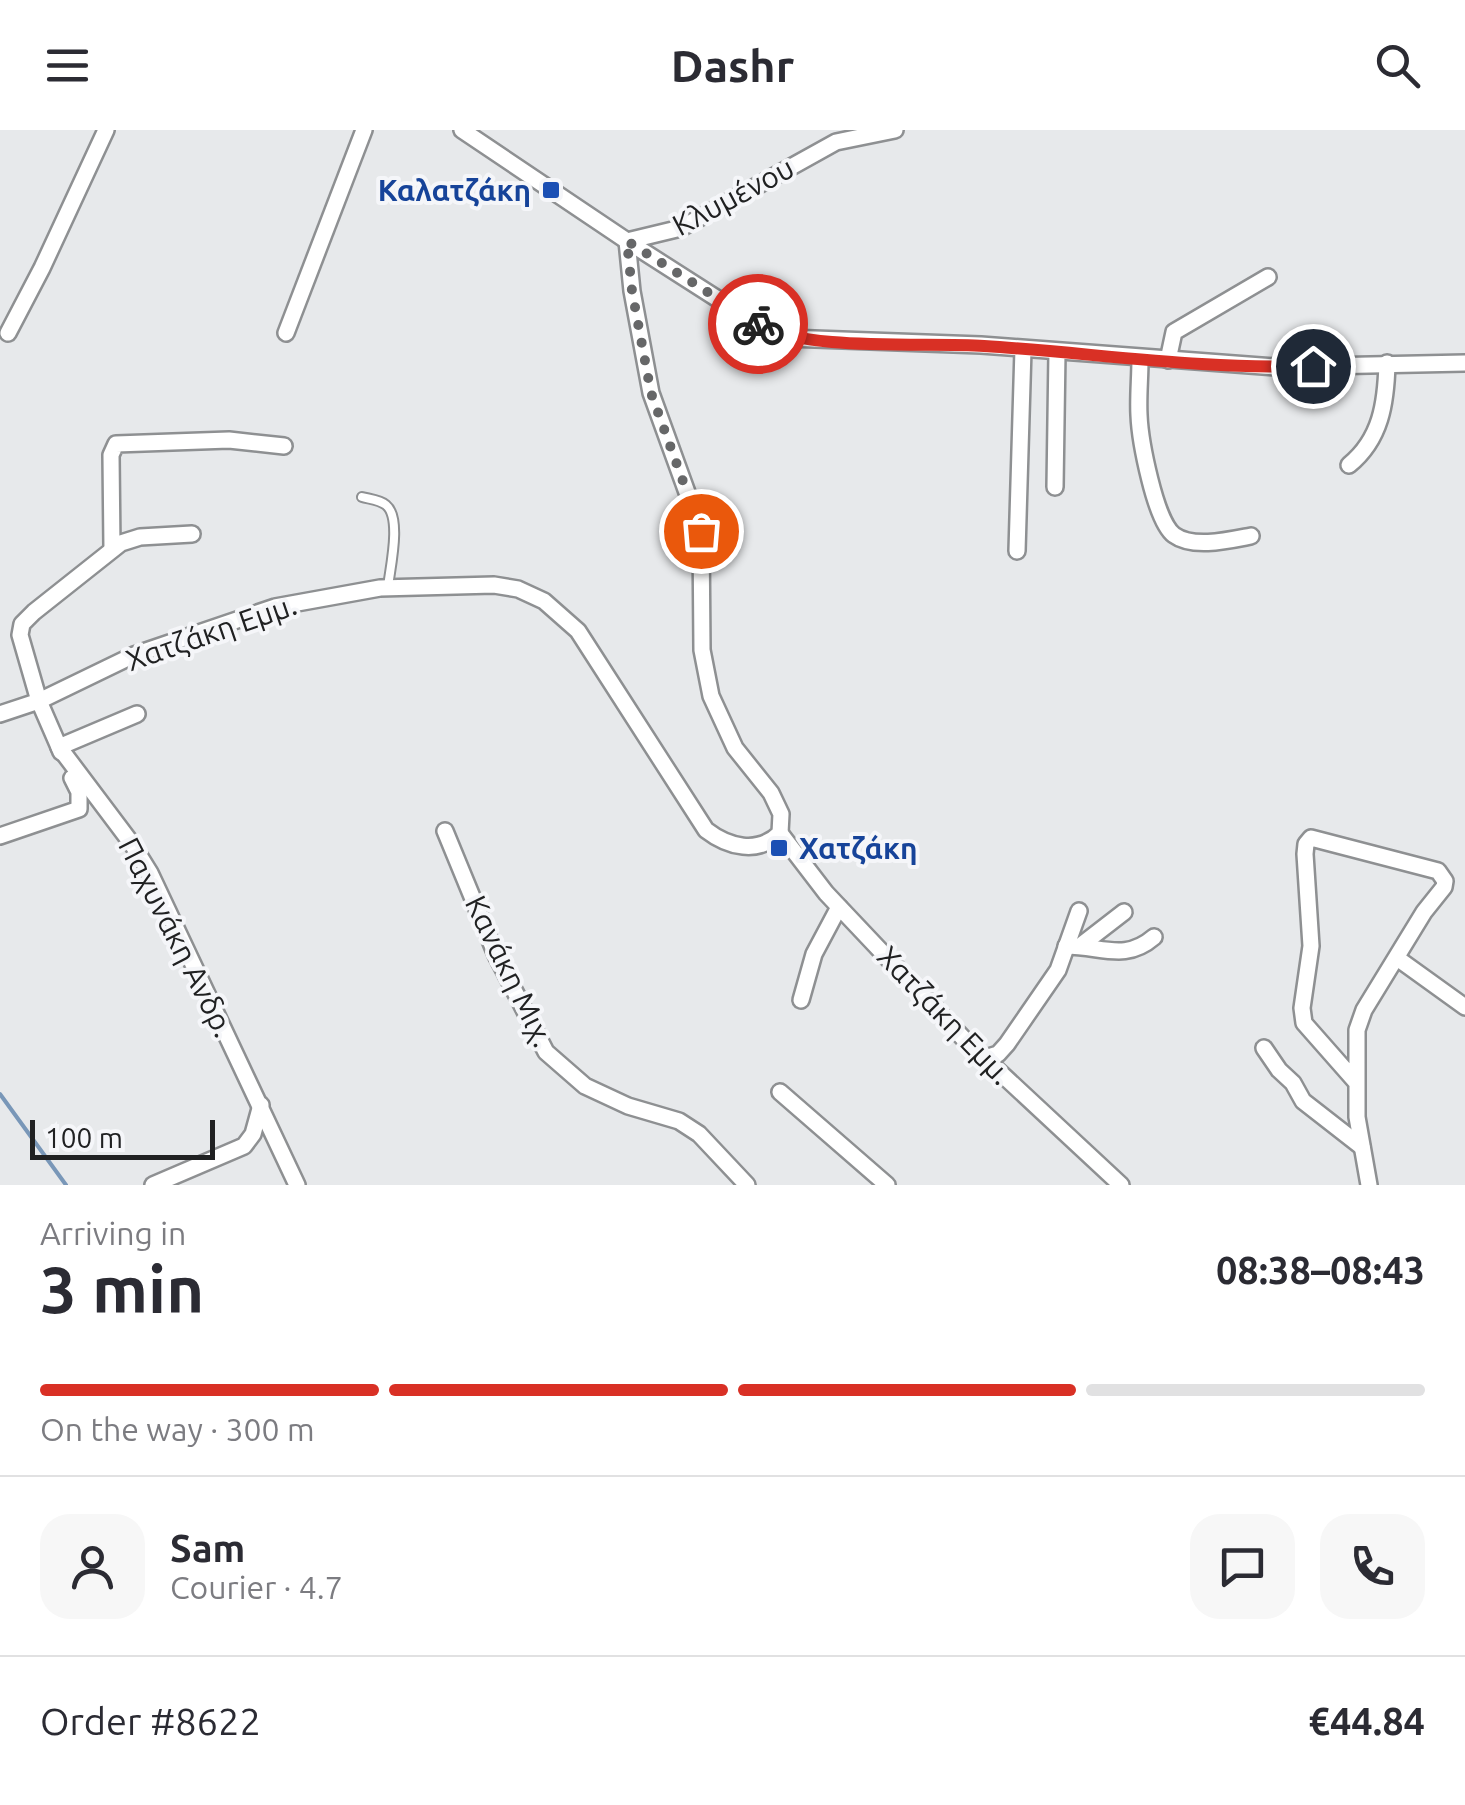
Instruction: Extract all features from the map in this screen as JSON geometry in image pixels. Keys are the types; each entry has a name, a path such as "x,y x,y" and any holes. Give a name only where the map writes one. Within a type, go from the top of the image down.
{"street":[{"path":"8,333 106,130"},
{"path":"286,332 364,130"},
{"path":"462,130 627,241 750,319 788,338 1276,367 1465,363"},
{"path":"486,146 495,130"},
{"name":"Κλυμένου","path":"627,241 681,228 836,142 896,130"},
{"name":"Χατζάκη Εμμ.","path":"627,241 651,393 701,531 702,650 710,696 734,748 771,793 781,814 780,833 839,907 984,1058 1121,1185"},
{"path":"1168,360 1174,332 1268,277"},
{"path":"1017,552 1022,349"},
{"path":"1055,487 1057,352"},
{"path":"1140,360 1138,413 1142,441 1166,526 1186,541 1251,536"},
{"path":"1349,465 1366,450 1375,432 1386,392 1387,363"},
{"path":"192,534 140,537 112,550 110,456 116,444 217,440 284,446"},
{"name":"Παχυνάκη Ανδρ.","path":"112,550 13,632 58,747 141,858 297,1185"},
{"name":"Χατζάκη Εμμ.","path":"0,714 224,622 303,600 388,587 494,585 544,600 578,631 706,830 723,843 739,847 766,843 780,833"},
{"path":"0,836 80,810 79,792 58,747 137,714"},
{"name":"Κανάκη Μιχ.","path":"445,831 496,955 546,1052 585,1086 628,1106 678,1121 698,1134 747,1185"},
{"path":"1356,1082 1304,1023 1302,1008 1311,946 1306,844 1316,838 1438,872 1444,881 1360,1019 1356,1082 1369,1185"},
{"path":"801,1000 814,954 839,907"},
{"path":"1074,946 1079,912"},
{"path":"984,1058 998,1054 1014,1036 1074,946 1124,912"},
{"path":"1074,946 1125,952 1142,948 1154,937"},
{"path":"1397,958 1465,1007"},
{"path":"1264,1048 1293,1083 1302,1101 1362,1148"},
{"path":"780,1092 887,1185"},
{"path":"153,1185 244,1146 253,1134 261,1105"}],"lane":[{"path":"362,498 390,507 393,518 388,587"}],"waterway":[{"path":"0,1094 66,1185"}],"way so far":[{"path":"701,531 651,393 640,345 627,241 758,324"}],"place":[{"name":"Καλατζάκη","path":"551,190"},
{"name":"Χατζάκη","path":"779,848"}],"route":[{"path":"758,324 788,338 981,345 1246,366 1313,366"}]}
